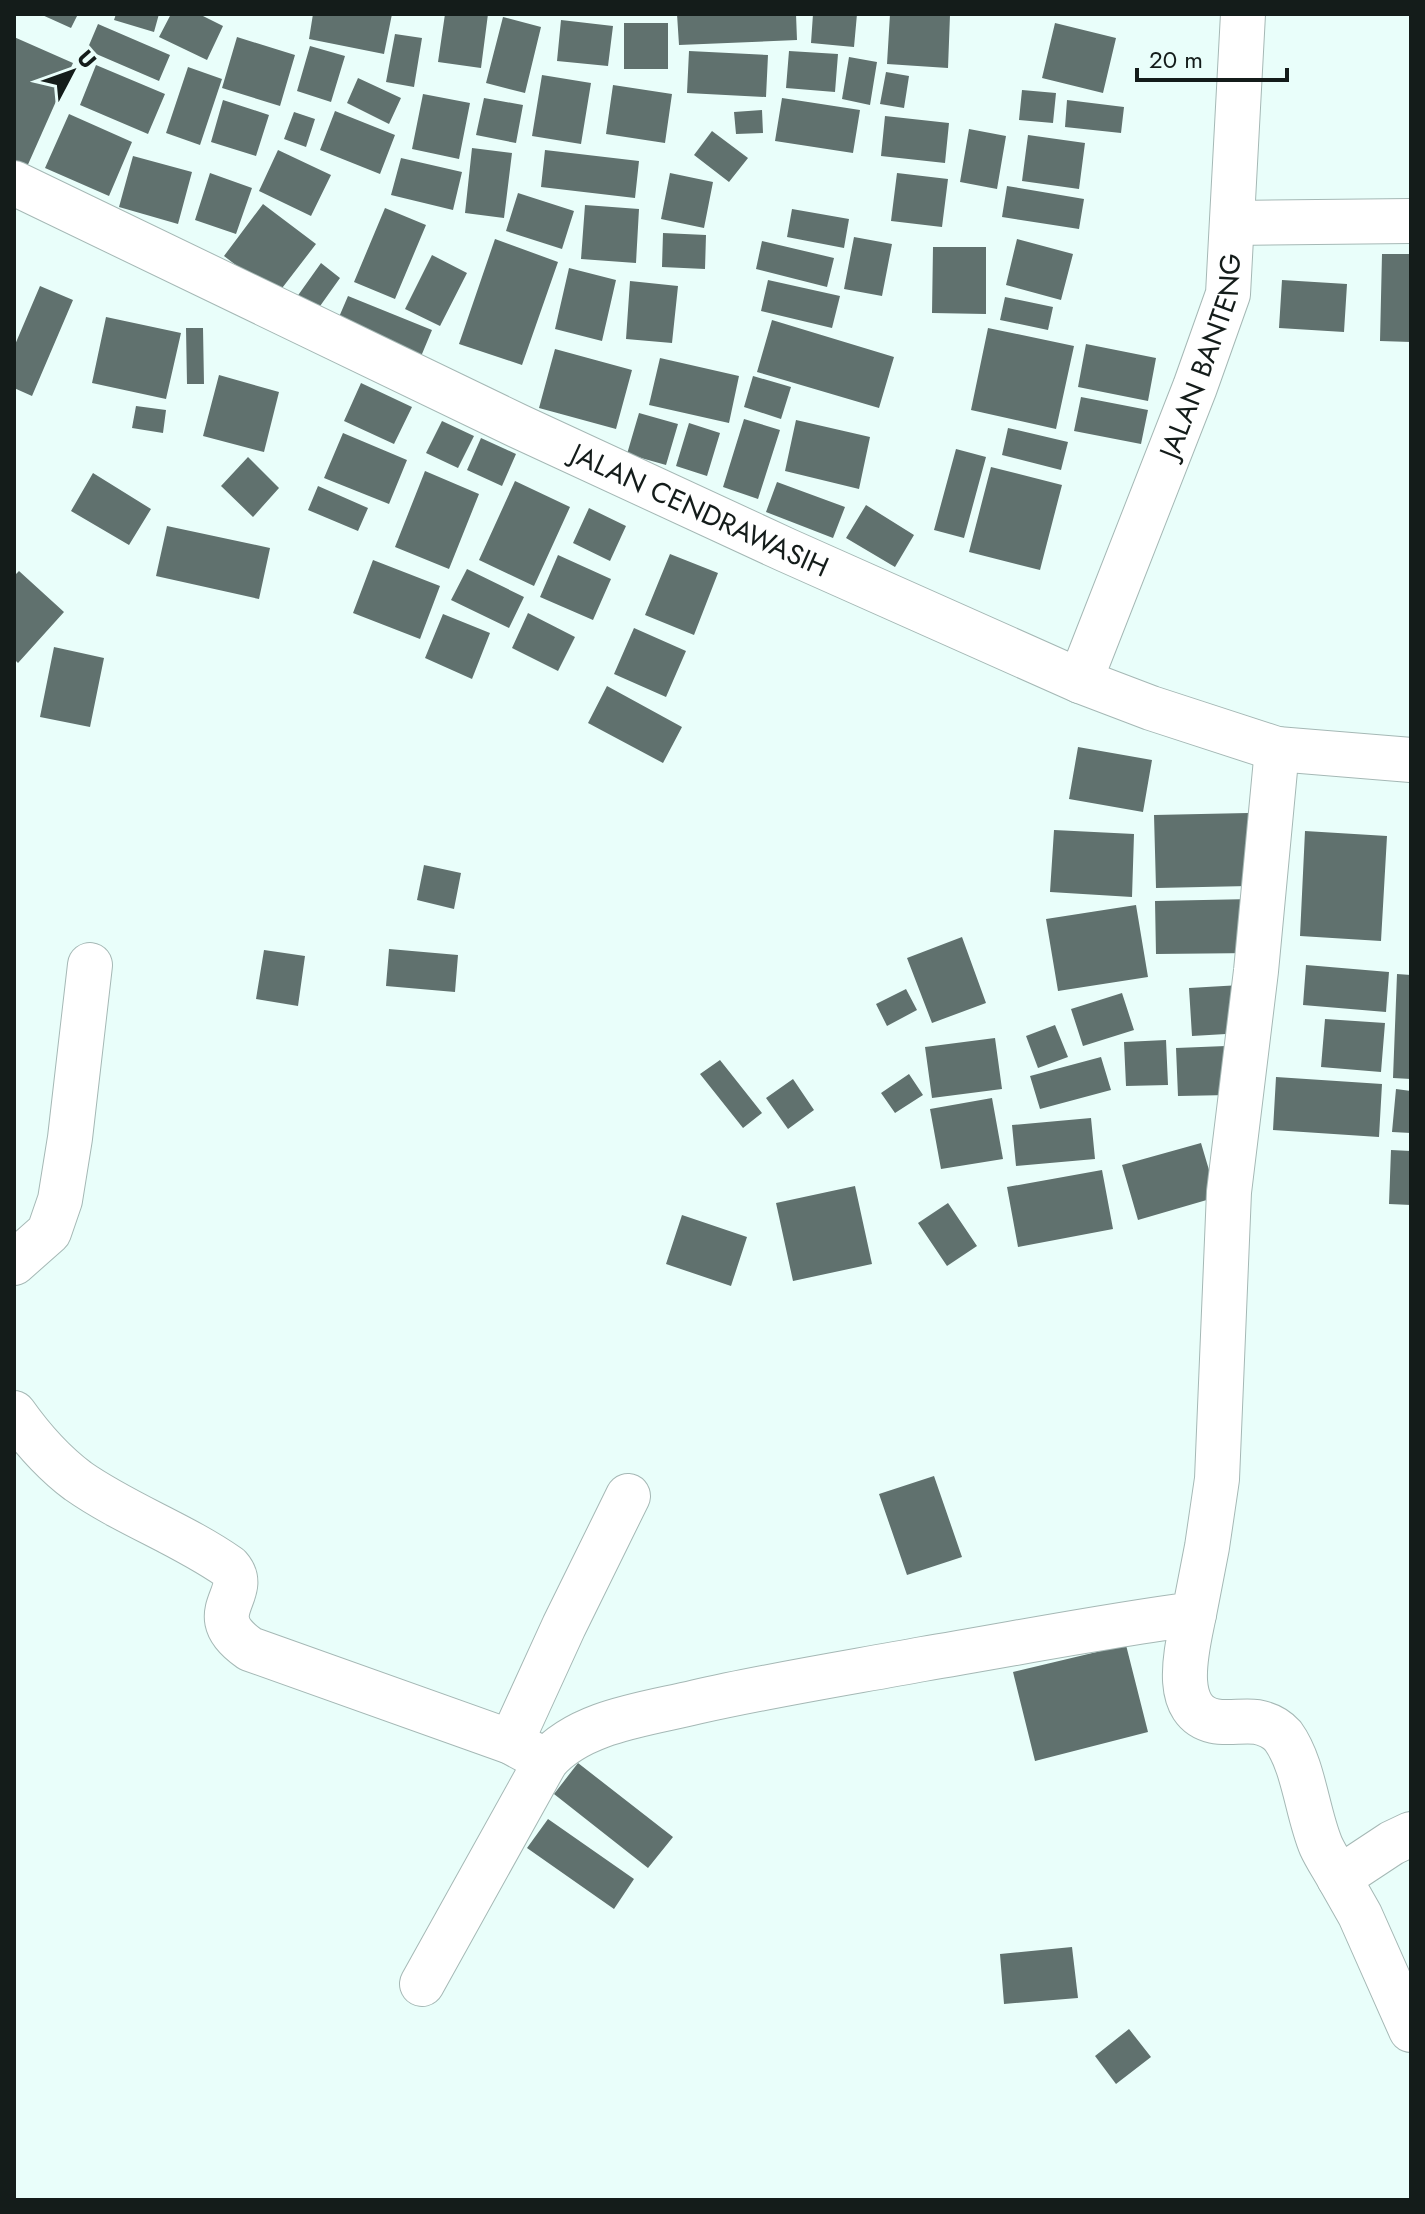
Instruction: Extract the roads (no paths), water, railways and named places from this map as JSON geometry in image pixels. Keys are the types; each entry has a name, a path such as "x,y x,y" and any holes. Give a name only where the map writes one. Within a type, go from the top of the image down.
{"street":[{"name":"JALAN BANTENG","path":"1080,681 1228,294 1243,14"},
{"name":"JALAN CENDRAWASIH","path":"14,183 532,432 1080,681 1277,749 1411,760"},
{"path":"1232,223 1411,221"},
{"path":"1277,749 1256,971 1229,1192 1217,1479 1185,1670 1190,1706 1200,1716 1216,1722 1260,1723 1271,1726 1282,1736 1292,1755 1321,1845 1360,1915 1411,2030"},
{"path":"14,1263 49,1232 60,1200 90,965"},
{"path":"14,1413 45,1450 78,1480 189,1541 229,1567 234,1573 236,1586 225,1615 228,1628 236,1639 250,1649 528,1751 557,1748 617,1721 760,1688 1117,1624 1194,1614"},
{"path":"422,1984 528,1751 564,1626 628,1496"},
{"path":"1339,1878 1411,1834"}]}
